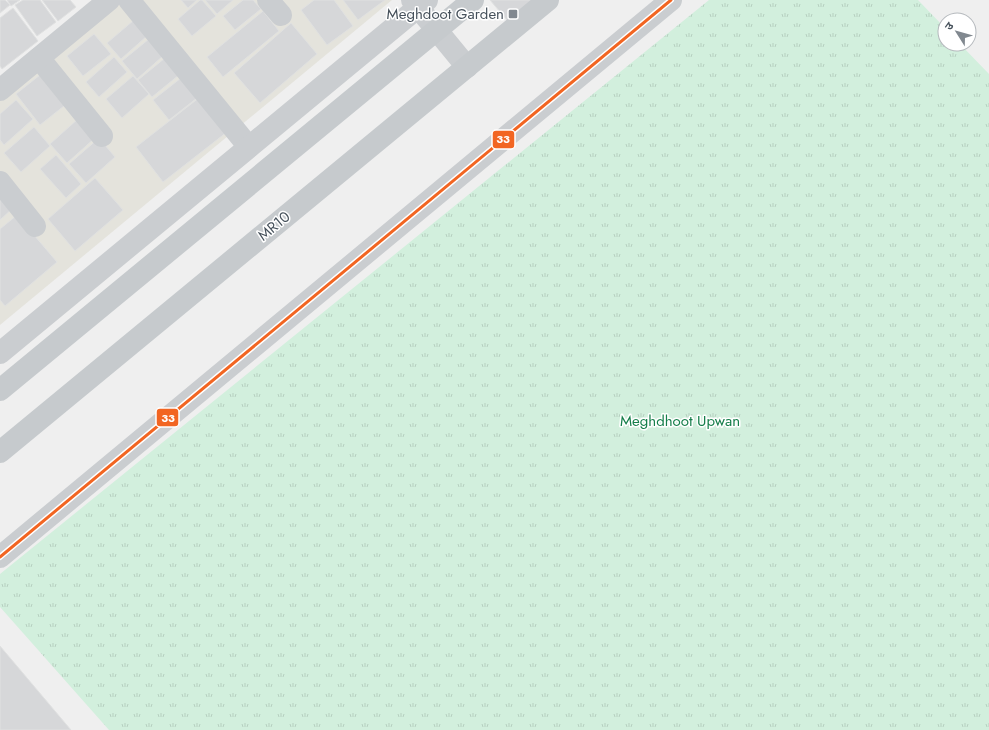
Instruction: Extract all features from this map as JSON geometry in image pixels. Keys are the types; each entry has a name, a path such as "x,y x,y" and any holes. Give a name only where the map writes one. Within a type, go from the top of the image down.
{"main road":[{"path":"0,390 473,0"},
{"name":"MR10","path":"0,452 548,0"}],"street":[{"path":"0,90 109,0"},
{"path":"129,0 249,147"},
{"path":"0,557 670,0"},
{"path":"18,376 0,354 249,147 419,2 437,30 467,67"},
{"path":"39,58 102,136"},
{"path":"0,182 35,226"}],"shaded area":[{"path":"119,0 392,0 0,325 0,100"}],"green space":[{"name":"Meghdhoot Upwan","path":"709,0 918,0 937,20 937,52 968,52 989,74 989,730 109,730 0,607 0,574"}],"building":[{"path":"0,0 5,0 10,5 0,13"},
{"path":"7,0 20,0 11,6"},
{"path":"23,0 40,0 56,22 37,36 15,5"},
{"path":"42,0 70,0 76,7 58,21"},
{"path":"181,0 197,0 188,8"},
{"path":"200,0 202,0 216,16 192,36 178,19"},
{"path":"205,0 233,0 217,14"},
{"path":"243,0 253,0 261,9 235,30 223,16"},
{"path":"314,0 334,0 353,26 327,45 301,10"},
{"path":"343,0 385,0 358,20"},
{"name":"Meghdoot Garden","path":"490,0 542,0 511,25"},
{"path":"13,8 38,41 2,69 0,66 0,18"},
{"path":"263,11 279,31 223,77 207,57"},
{"path":"134,20 147,36 121,59 107,43"},
{"path":"291,23 317,54 260,103 234,73"},
{"path":"94,34 111,54 83,76 67,56"},
{"path":"149,39 163,56 137,79 122,61"},
{"path":"114,57 127,72 99,97 86,82"},
{"path":"165,58 179,75 152,97 138,80"},
{"path":"45,71 69,102 40,125 16,94"},
{"path":"133,76 149,94 122,118 106,99"},
{"path":"181,78 197,98 169,120 153,100"},
{"path":"200,97 227,132 163,182 136,147"},
{"path":"16,100 33,119 4,145 0,140 0,114"},
{"path":"79,118 96,137 67,163 50,144"},
{"path":"34,127 50,146 21,172 4,153"},
{"path":"99,138 115,157 86,183 69,164"},
{"path":"56,155 81,184 66,198 40,169"},
{"path":"95,178 123,210 75,251 48,219"},
{"path":"0,195 12,209 0,220"},
{"path":"17,215 57,262 5,306 0,300 0,229"},
{"path":"0,646 71,730 0,730"}],"transit line":[{"name":"33","path":"0,557 671,0"}],"place":[{"name":"Meghdoot Garden","path":"513,14"}]}
